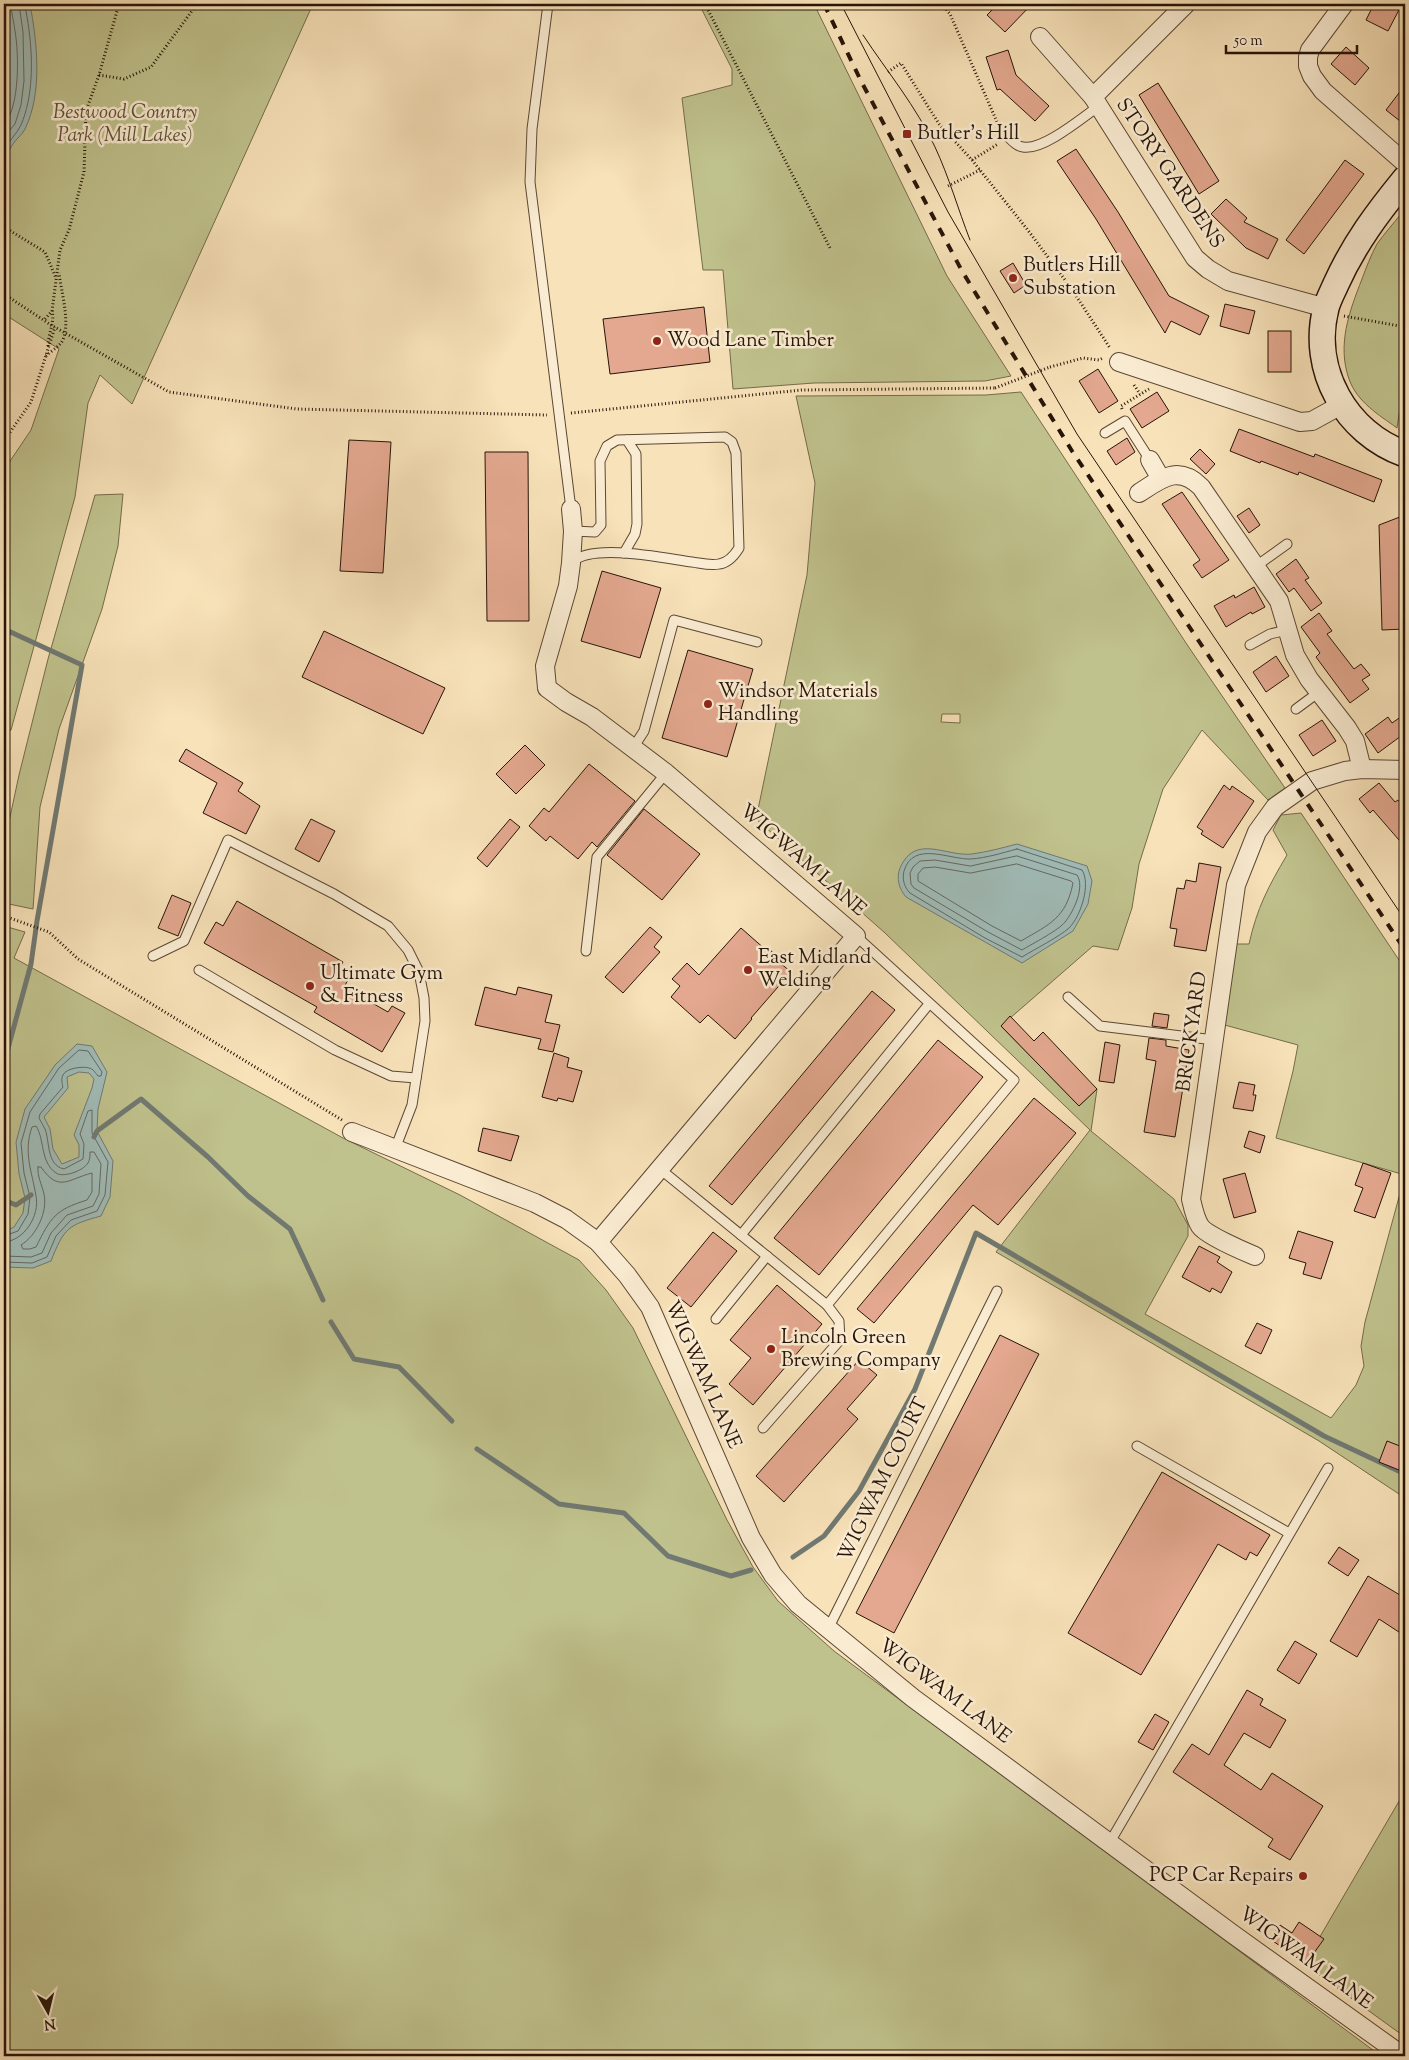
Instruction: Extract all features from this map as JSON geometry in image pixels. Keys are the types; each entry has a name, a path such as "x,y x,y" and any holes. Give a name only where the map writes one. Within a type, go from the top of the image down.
{"street":[{"name":"STORY GARDENS","path":"1096,102 1186,4"},
{"path":"1344,4 1310,50 1308,58 1312,76 1323,90 1405,163"},
{"name":"STORY GARDENS","path":"1040,37 1096,102 1195,258 1228,281 1326,308"},
{"path":"1402,444 1392,449 1375,439 1354,422 1340,405 1332,389 1323,346 1326,308 1346,261 1363,232 1405,179"},
{"path":"1119,362 1300,422 1312,421 1340,405"},
{"path":"1150,460 1161,478"},
{"path":"1139,493 1161,478 1176,474 1193,479 1201,487 1279,601 1295,655 1309,679 1355,741 1362,769"},
{"name":"WIGWAM LANE","path":"571,509 573,531 568,586 545,666 547,688 592,717 666,773 856,936 598,1242"},
{"name":"BRICKYARD","path":"1255,1256 1233,1246 1201,1227 1191,1200 1236,884 1257,832 1274,806 1288,796 1312,781 1345,770 1405,770"},
{"name":"WIGWAM LANE","path":"352,1132 535,1203 566,1219 598,1242 627,1275 650,1307 752,1538 773,1575 798,1604 913,1698 1234,1935 1403,2056"}],"lane":[{"path":"548,4 532,129 530,182 571,509"},
{"path":"1004,133 1015,144 1024,148 1048,141 1096,102"},
{"path":"1106,433 1125,421 1150,460"},
{"path":"571,563 579,556 610,552 719,564 732,558 739,548 736,453 732,442 725,437 617,440 607,446 600,462 601,525 595,532 573,531"},
{"path":"624,553 635,534 637,524 636,454 626,440"},
{"path":"1255,566 1287,544"},
{"path":"633,748 644,730 674,620 757,642"},
{"path":"1250,645 1270,634 1288,630"},
{"path":"1296,708 1319,692"},
{"path":"586,951 597,857 666,773"},
{"path":"153,956 184,942 228,840 334,894 388,926 408,950 419,972 424,998 425,1021 412,1104 395,1149"},
{"path":"827,1304 1014,1080 856,936"},
{"path":"199,970 335,1050 391,1076 416,1078"},
{"path":"1068,997 1100,1026 1214,1040"},
{"path":"741,1235 929,1004"},
{"path":"660,1169 827,1304 839,1321 840,1340 763,1428"},
{"path":"716,1319 767,1256"},
{"name":"WIGWAM COURT","path":"828,1629 997,1291"},
{"path":"1137,1446 1289,1533"},
{"path":"1110,1842 1328,1468"}],"path":[{"path":"4,441 31,402 48,349 53,326 52,311 60,250 69,230 84,172 86,111 99,75 119,4"},
{"path":"99,75 124,79 151,67 197,4"},
{"path":"705,4 830,248"},
{"path":"942,4 950,14 978,81 1004,133"},
{"path":"888,72 901,63 939,124 980,170 1070,288 1119,362"},
{"path":"972,160 1000,143"},
{"path":"948,186 980,170"},
{"path":"4,227 45,252 57,280"},
{"path":"45,356 61,343 65,333 66,322 58,270"},
{"path":"4,294 53,326 169,392 297,409 533,416 802,390 995,388 1078,359 1099,360"},
{"path":"1326,308 1346,316 1405,327"},
{"path":"45,319 52,311"},
{"path":"1125,421 1121,406 1166,378"},
{"path":"1402,444 1405,393"},
{"path":"4,916 49,932 78,959 333,1114 349,1126 352,1132"}],"green space":[{"name":"Bestwood Country Park (Mill Lakes)","path":"4,4 313,4 132,404 100,375 88,403 75,497 11,730 4,733 4,470 31,430 59,349 4,314"},
{"path":"699,4 814,4 947,276 1011,376 985,381 814,383 733,389 723,270 703,270 682,98 732,85 732,69"},
{"path":"1401,214 1405,219 1405,375 1397,428 1376,413 1357,395 1349,379 1344,354 1344,341 1357,291 1377,244"},
{"path":"1021,392 1188,646 1285,788 1268,800 1202,730 1163,789 1139,864 1132,908 1118,950 1093,946 1001,1026 1079,1106 1097,1089 1091,1131 1174,1199 1188,1225 1188,1236 1145,1314 1331,1418 1356,1385 1364,1366 1361,1346 1365,1322 1405,1175 1405,1498 1319,1441 996,1252 1090,1130 885,933 756,819 807,575 815,483 796,396 986,395","holes":["942,714 960,714 960,723 941,722"]},
{"path":"123,494 118,546 102,609 59,729 40,807 33,909 4,903 4,845 19,775 48,659 95,495"},
{"path":"1301,813 1405,969 1405,1175 1276,1138 1298,1045 1221,1024 1233,944 1249,944 1264,898 1287,855 1273,830 1281,815"},
{"path":"4,926 25,932 14,958 343,1138 460,1195 579,1260 606,1290 633,1328 727,1520 753,1567 778,1601 834,1651 1381,2056 4,2056"},
{"path":"1405,1791 1405,2037 1304,1964"}],"water":[{"path":"4,4 30,4 35,34 37,67 31,115 24,131 4,160"},
{"path":"1017,844 1087,866 1092,881 1088,904 1073,931 1022,963 906,897 900,887 898,876 900,868 906,857 914,851 932,849 972,854"},
{"path":"77,1044 92,1046 107,1072 98,1109 97,1131 113,1161 110,1197 101,1216 81,1222 68,1230 60,1241 51,1261 33,1268 5,1267 4,1232 14,1227 23,1213 25,1198 19,1174 16,1142 25,1109 55,1065","holes":["79,1072 89,1073 94,1079 92,1088 74,1135 79,1145 79,1157 62,1164 53,1149 50,1129 44,1117 68,1088 67,1077"]}],"building":[{"path":"998,4 1032,4 1005,32 987,15"},
{"path":"1374,4 1402,4 1388,31 1366,20"},
{"path":"1346,47 1369,68 1355,85 1331,64"},
{"path":"1008,50 1016,75 1049,106 1035,121 1000,89 997,90 986,57"},
{"path":"1158,83 1219,181 1199,194 1139,95"},
{"path":"1405,85 1405,125 1386,110"},
{"path":"1076,149 1118,212 1169,296 1209,316 1200,335 1171,321 1165,333 1096,219 1057,161"},
{"path":"1345,160 1364,174 1304,254 1286,240"},
{"path":"1226,199 1247,218 1244,222 1278,239 1268,259 1246,248 1211,214"},
{"name":"Butlers Hill Substation","path":"1013,263 1026,285 1014,293 1000,271"},
{"path":"1225,304 1255,311 1249,334 1220,326"},
{"name":"Wood Lane Timber","path":"704,307 710,362 610,374 603,319"},
{"path":"1268,331 1291,331 1291,372 1268,372"},
{"path":"1098,369 1118,401 1099,413 1079,381"},
{"path":"1157,392 1169,411 1142,428 1130,409"},
{"path":"1239,429 1314,457 1315,454 1382,480 1374,502 1299,472 1298,475 1230,451"},
{"path":"1127,438 1135,452 1116,465 1107,451"},
{"path":"349,440 391,442 383,573 340,571"},
{"path":"1200,449 1215,464 1206,474 1190,459"},
{"path":"485,452 528,452 529,621 487,621"},
{"path":"1182,492 1229,560 1202,578 1193,565 1200,560 1162,504"},
{"path":"1249,508 1260,525 1249,533 1237,516"},
{"path":"1405,515 1405,629 1382,630 1379,525"},
{"path":"1296,559 1309,578 1305,580 1322,603 1311,611 1294,588 1289,592 1276,574"},
{"path":"602,571 661,588 640,658 581,641"},
{"path":"1254,587 1265,607 1252,614 1251,612 1226,627 1214,606 1234,595 1235,598"},
{"path":"1319,613 1332,631 1327,634 1354,669 1361,664 1370,675 1362,680 1369,689 1350,703 1316,657 1320,653 1301,627"},
{"path":"324,631 445,688 423,734 302,677"},
{"name":"Windsor Materials Handling","path":"688,650 753,669 727,757 662,738"},
{"path":"1276,656 1289,676 1266,692 1253,672"},
{"path":"1405,714 1405,733 1378,753 1365,734 1388,717 1392,723"},
{"path":"1322,720 1336,741 1313,756 1299,735"},
{"path":"525,745 545,765 516,794 496,774"},
{"path":"186,749 243,783 238,791 260,806 246,834 203,813 217,783 179,761"},
{"path":"589,764 635,801 597,847 592,842 578,859 550,836 546,841 529,826 544,808 549,812"},
{"path":"1379,783 1395,802 1398,800 1405,809 1405,847 1373,810 1370,813 1359,799"},
{"path":"1224,785 1230,790 1232,786 1254,801 1223,848 1201,834 1203,831 1197,827"},
{"path":"644,809 700,854 662,900 607,855"},
{"path":"311,819 335,831 319,862 295,849"},
{"path":"510,819 520,827 487,867 477,858"},
{"path":"1199,863 1221,867 1206,951 1174,946 1177,929 1170,928 1177,888 1184,889 1186,880 1196,882"},
{"path":"172,895 191,903 178,936 158,928"},
{"path":"237,901 343,962 337,973 348,980 344,987 388,1012 392,1006 405,1013 382,1052 314,1012 317,1007 204,943 216,922 223,926"},
{"path":"650,927 662,937 654,947 660,952 623,993 605,977"},
{"path":"741,928 766,950 768,948 781,960 779,962 791,972 735,1039 708,1015 700,1023 671,997 680,986 672,979 687,963 699,975"},
{"path":"485,987 516,995 518,987 552,995 545,1022 560,1025 553,1052 538,1049 541,1039 475,1025"},
{"path":"872,991 895,1010 732,1205 709,1186"},
{"path":"1154,1013 1169,1015 1167,1028 1152,1026"},
{"path":"1010,1016 1034,1041 1043,1032 1097,1089 1079,1106 1001,1026"},
{"path":"1149,1038 1166,1040 1166,1046 1189,1050 1175,1137 1144,1132 1156,1061 1146,1059"},
{"path":"938,1040 983,1077 819,1275 774,1238"},
{"path":"1105,1042 1120,1045 1114,1083 1099,1081"},
{"path":"554,1053 569,1058 567,1067 582,1071 573,1102 558,1098 557,1101 542,1097"},
{"path":"1239,1082 1255,1085 1253,1095 1256,1095 1253,1111 1233,1108"},
{"path":"1034,1098 1076,1133 998,1225 973,1205 874,1323 857,1309"},
{"path":"483,1128 519,1136 511,1161 478,1151"},
{"path":"1249,1131 1265,1136 1260,1153 1244,1147"},
{"path":"1363,1163 1391,1173 1375,1218 1354,1211 1363,1188 1355,1185"},
{"path":"1245,1173 1256,1212 1234,1218 1223,1179"},
{"path":"1298,1231 1333,1242 1321,1279 1303,1274 1306,1263 1289,1258"},
{"path":"713,1232 737,1251 691,1307 667,1288"},
{"path":"1199,1246 1220,1257 1217,1262 1232,1272 1221,1293 1212,1288 1210,1292 1182,1277"},
{"name":"Lincoln Green Brewing Company","path":"777,1285 822,1324 753,1405 729,1384 751,1358 730,1340"},
{"path":"1257,1323 1272,1330 1261,1354 1245,1346"},
{"path":"1000,1335 1039,1354 894,1633 856,1613"},
{"path":"859,1360 877,1375 847,1409 858,1419 784,1502 756,1476"},
{"path":"1387,1441 1405,1448 1399,1470 1379,1462"},
{"path":"1162,1472 1270,1535 1257,1556 1250,1552 1246,1560 1218,1544 1141,1675 1068,1633"},
{"path":"1339,1547 1359,1560 1348,1576 1328,1563"},
{"path":"1368,1576 1405,1598 1405,1636 1379,1619 1357,1657 1330,1641"},
{"path":"1295,1641 1317,1654 1299,1684 1277,1670"},
{"path":"1247,1690 1263,1699 1260,1705 1286,1720 1270,1748 1244,1733 1224,1765 1261,1790 1272,1773 1323,1806 1290,1860 1268,1847 1273,1839 1173,1772 1192,1744 1209,1755"},
{"path":"1155,1714 1169,1722 1153,1750 1138,1742"},
{"path":"1299,1922 1324,1939 1306,1964 1270,1939 1280,1925 1292,1933"}],"waterway":[{"path":"4,629 82,665 31,964 4,1063"},
{"path":"94,1137 97,1131 141,1099 208,1157 248,1196 290,1229 323,1300"},
{"path":"4,1200 16,1205 31,1195"},
{"path":"793,1557 824,1536 859,1491 915,1389 976,1233 1324,1436 1405,1474"},
{"path":"331,1322 354,1359 399,1367 452,1421"},
{"path":"477,1449 559,1504 624,1513 668,1556 731,1576 751,1570"}],"tram line":[{"path":"841,4 948,212 1077,434 1405,920"},
{"path":"863,35 910,104 935,147 970,240"}],"railway":[{"path":"824,4 861,81 962,271 1072,451 1405,950"}],"place":[{"name":"Butler's Hill","path":"907,134"},
{"name":"Butlers Hill Substation","path":"1013,278"},
{"name":"Wood Lane Timber","path":"657,341"},
{"name":"Windsor Materials Handling","path":"708,704"},
{"name":"East Midland Welding","path":"748,970"},
{"name":"Ultimate Gym & Fitness","path":"310,986"},
{"name":"Lincoln Green Brewing Company","path":"771,1349"},
{"name":"PCP Car Repairs","path":"1303,1876"}]}
